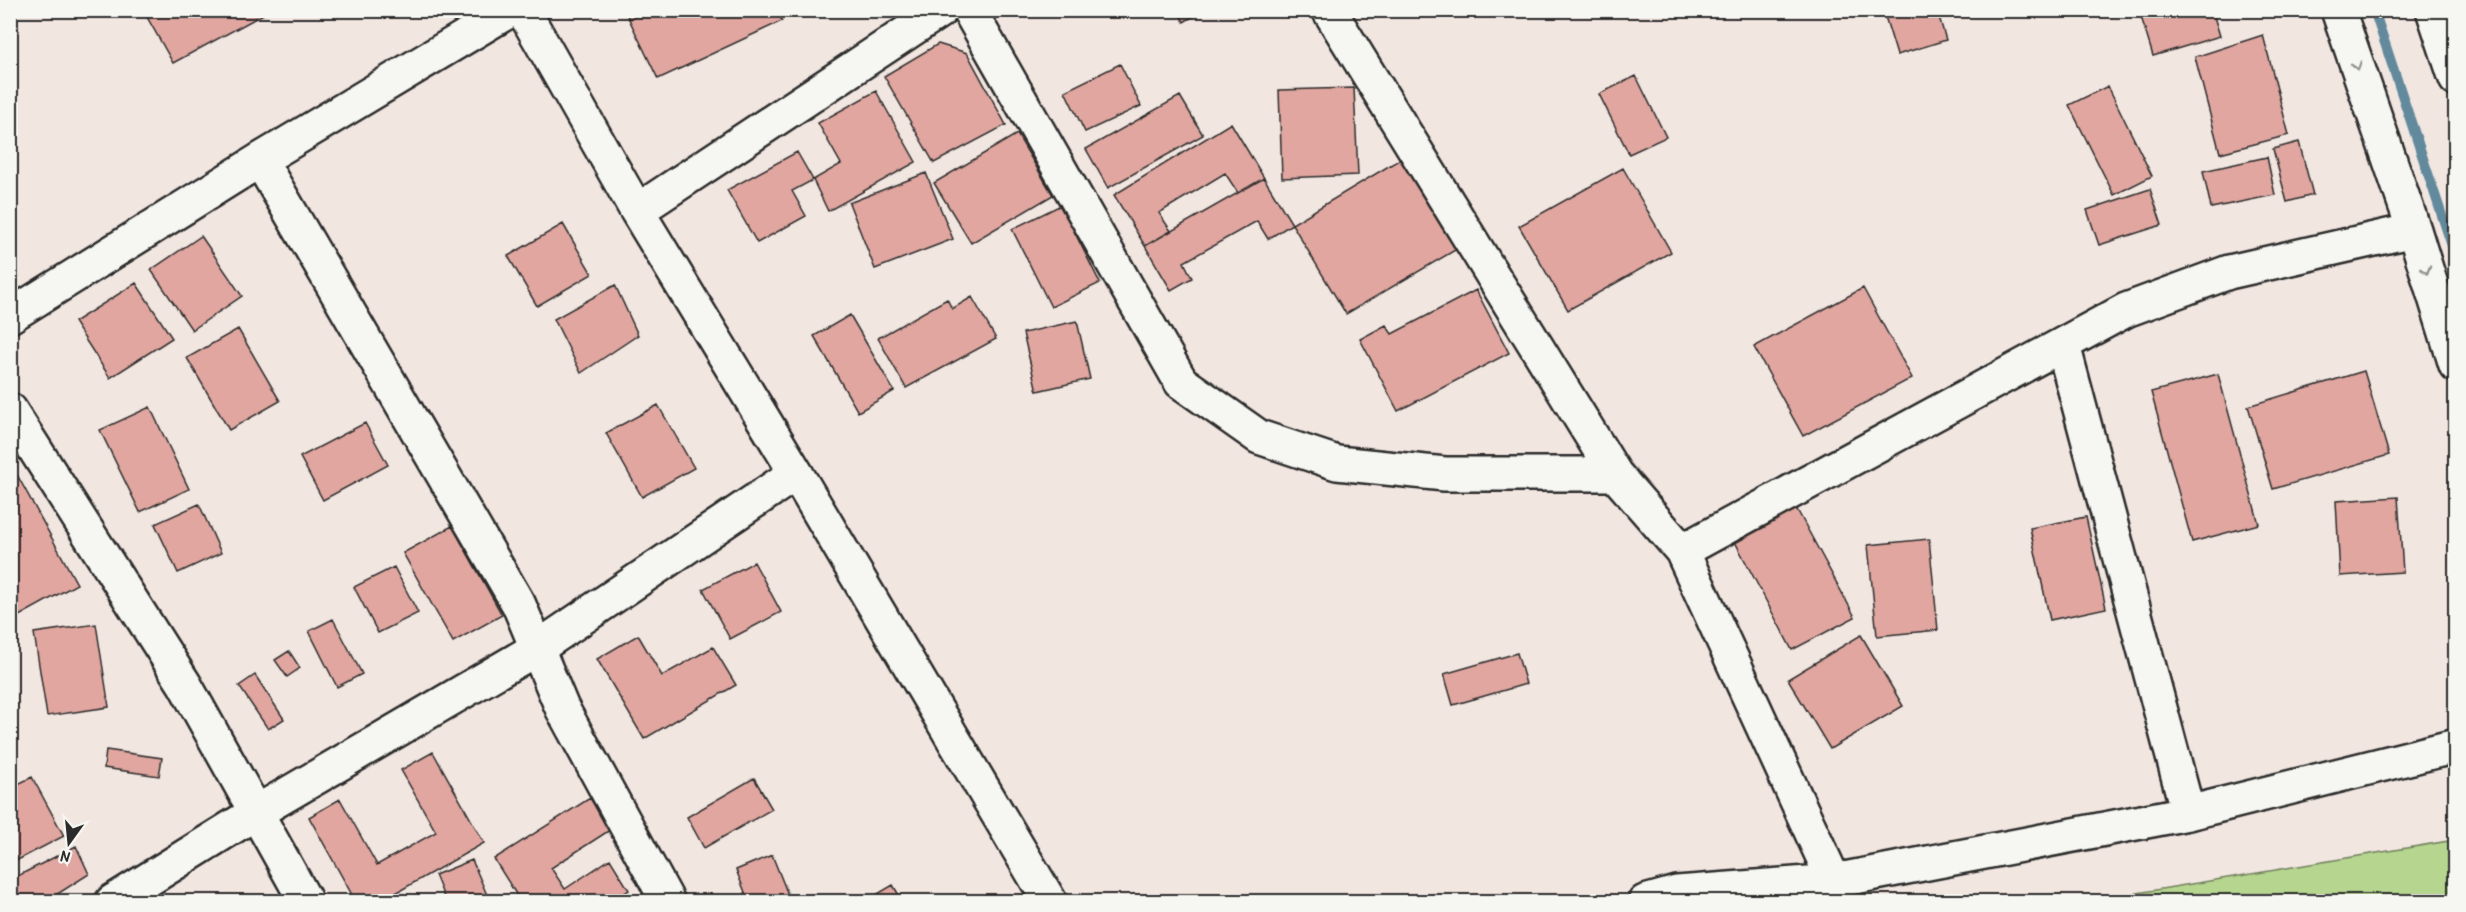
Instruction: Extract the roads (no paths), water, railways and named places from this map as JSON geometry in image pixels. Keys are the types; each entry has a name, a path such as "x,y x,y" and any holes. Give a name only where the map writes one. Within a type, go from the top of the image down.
{"main road":[{"path":"10,316 260,160 510,10"},
{"path":"523,10 637,211 796,473 1050,902"},
{"path":"637,211 940,10"},
{"path":"969,10 1181,382 1259,437 1337,463 1445,474 1615,474"},
{"path":"1329,10 1615,474 1682,551 1834,881"},
{"path":"2337,10 2414,230 2456,366"},
{"path":"2433,10 2456,79"},
{"path":"260,160 519,604 562,708 668,902"},
{"path":"1682,551 2127,310 2229,272 2414,230"},
{"path":"2063,345 2188,813"},
{"path":"10,411 185,685 306,902"},
{"path":"112,902 255,813 536,649 796,473"},
{"path":"1645,902 1834,881 2188,813 2456,746"}],"waterway":[{"path":"2374,10 2456,258"}]}
